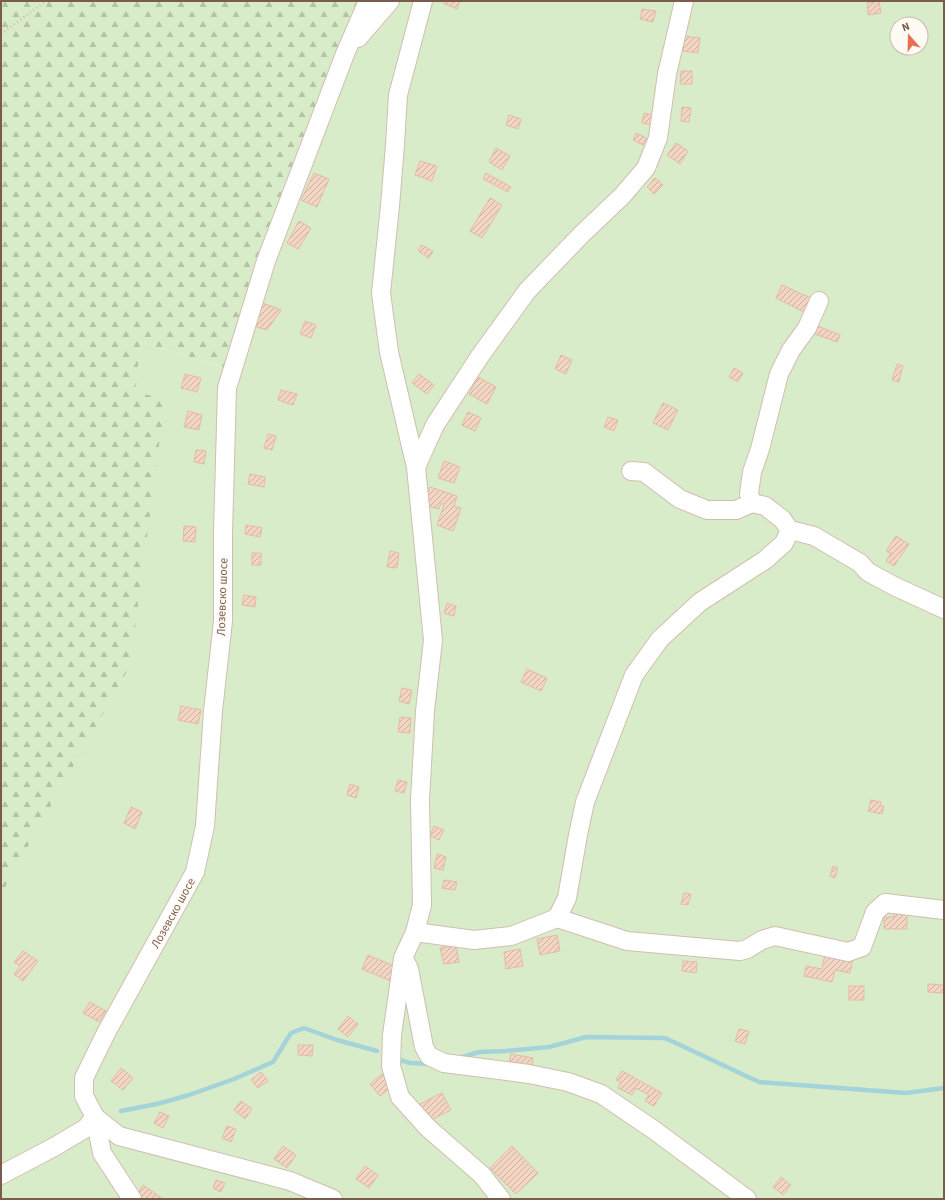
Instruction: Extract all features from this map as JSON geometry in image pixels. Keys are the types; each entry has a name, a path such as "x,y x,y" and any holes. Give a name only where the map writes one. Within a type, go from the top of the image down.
{"street":[{"name":"Лозевско шосе","path":"333,1199 290,1181 119,1136 94,1117 84,1096 84,1078 106,1034 195,872 205,826 213,711 223,621 223,533 227,388 266,261 344,54 368,1"},
{"path":"344,54 390,1"},
{"path":"422,1 398,95 390,206 381,293 389,352 416,467 433,640 425,711 420,800 422,905 415,932 403,958 392,1035 391,1066 400,1097 428,1128 482,1175 501,1199"},
{"path":"416,467 435,425 480,356 527,291 582,234 622,196 646,168 658,138 667,74 684,1"},
{"path":"752,503 749,494 752,472 760,449 779,374 791,350 807,328 820,301"},
{"path":"631,471 644,472 680,499 707,510 736,510 752,503 765,506 782,519 790,530 814,536 860,563 868,572 894,586 944,609"},
{"path":"557,918 567,898 585,802 634,675 660,639 700,602 765,560 784,543 790,530"},
{"path":"415,932 474,940 511,936 557,918 627,941 740,951 747,949 762,940 775,936 848,952 862,947 876,912 885,904 944,910"},
{"path":"403,958 409,969 423,1042 429,1056 444,1062 529,1074 568,1082 601,1094 654,1130 747,1199"},
{"path":"1,1175 86,1128 94,1117"},
{"path":"94,1117 102,1153 132,1199"}],"path":[{"path":"1,34 46,1"}],"green space":[{"path":"1,1 368,1 232,370 141,342 135,391 165,400 130,666 1,894"},
{"path":"359,1 944,1 944,1199 1,1199 1,893 164,400 135,391 141,342 231,370"}],"building":[{"path":"444,1 460,1 457,9 443,3"},
{"path":"879,1 881,13 868,15 867,3"},
{"path":"642,9 656,11 653,22 640,19"},
{"path":"684,36 700,38 698,53 683,51"},
{"path":"681,71 692,71 692,84 680,84"},
{"path":"682,107 691,108 689,122 681,121"},
{"path":"644,113 657,116 655,126 642,123"},
{"path":"509,115 521,119 518,129 506,125"},
{"path":"636,133 648,139 645,146 633,140"},
{"path":"676,143 688,151 680,164 667,155"},
{"path":"496,148 510,156 502,170 489,162"},
{"path":"420,161 437,166 432,181 415,175"},
{"path":"314,173 329,179 317,207 301,200"},
{"path":"486,173 511,187 508,192 483,179"},
{"path":"655,178 663,185 654,194 647,187"},
{"path":"490,198 502,205 482,238 470,231"},
{"path":"299,221 311,228 298,249 287,243"},
{"path":"421,245 433,251 429,258 418,251"},
{"path":"782,285 811,298 804,312 776,298"},
{"path":"263,303 281,310 267,330 253,326"},
{"path":"305,321 316,325 311,338 300,334"},
{"path":"815,325 840,335 837,342 812,333"},
{"path":"561,355 572,360 566,374 555,369"},
{"path":"897,364 903,366 899,382 892,380"},
{"path":"734,368 743,373 738,382 729,377"},
{"path":"185,374 201,378 197,392 181,388"},
{"path":"419,374 434,385 427,394 412,383"},
{"path":"478,377 496,387 487,404 469,394"},
{"path":"281,390 297,394 293,405 278,400"},
{"path":"663,403 678,410 668,430 653,423"},
{"path":"188,411 202,415 199,430 184,427"},
{"path":"468,412 481,418 475,431 462,425"},
{"path":"608,417 618,420 614,431 604,427"},
{"path":"268,434 276,436 272,450 264,448"},
{"path":"196,450 206,451 204,464 194,462"},
{"path":"444,461 460,467 454,483 438,478"},
{"path":"250,474 265,477 264,487 248,484"},
{"path":"430,487 457,496 454,506 461,508 453,531 437,525 444,505 441,503 439,509 428,506 426,496"},
{"path":"246,525 262,528 260,537 245,534"},
{"path":"184,526 196,527 195,542 183,541"},
{"path":"896,536 909,544 894,566 886,561 891,553 886,551"},
{"path":"390,551 399,553 397,568 387,567"},
{"path":"252,553 261,553 261,565 252,565"},
{"path":"244,595 256,597 255,607 242,605"},
{"path":"447,603 456,606 454,616 444,613"},
{"path":"527,669 547,678 541,691 521,682"},
{"path":"402,688 412,690 409,704 399,701"},
{"path":"181,706 201,710 198,724 178,720"},
{"path":"400,717 411,718 410,733 398,732"},
{"path":"398,780 407,782 404,793 395,791"},
{"path":"350,784 359,787 356,798 347,795"},
{"path":"871,800 881,802 880,806 884,806 882,814 868,811"},
{"path":"131,807 142,812 135,829 124,823"},
{"path":"434,826 444,830 439,840 430,836"},
{"path":"437,854 446,857 443,870 434,868"},
{"path":"833,866 838,868 835,878 830,876"},
{"path":"444,880 457,882 455,890 442,888"},
{"path":"684,893 691,894 688,905 681,904"},
{"path":"894,912 907,912 907,929 884,929 884,917 894,917"},
{"path":"557,935 560,951 540,955 537,939"},
{"path":"456,945 459,962 444,964 440,948"},
{"path":"520,949 523,966 506,969 504,952"},
{"path":"23,951 38,961 23,981 14,974 20,966 14,962"},
{"path":"825,954 853,959 850,973 835,970 832,982 804,976 806,966 822,969"},
{"path":"368,955 399,968 393,982 362,969"},
{"path":"683,961 697,962 696,973 682,971"},
{"path":"928,984 944,985 944,993 928,992"},
{"path":"849,986 864,986 864,1000 849,1000"},
{"path":"90,1002 106,1011 99,1022 83,1013"},
{"path":"348,1016 358,1024 348,1037 338,1029"},
{"path":"739,1029 749,1031 745,1044 735,1041"},
{"path":"298,1045 313,1045 312,1056 298,1055"},
{"path":"511,1054 533,1058 532,1067 509,1063"},
{"path":"121,1068 133,1078 123,1090 111,1081"},
{"path":"622,1071 662,1093 654,1106 645,1101 649,1095 636,1088 632,1095 618,1088 621,1082 616,1080"},
{"path":"261,1072 268,1081 258,1088 251,1080"},
{"path":"382,1074 392,1086 380,1096 370,1084"},
{"path":"442,1093 451,1110 429,1121 420,1104"},
{"path":"241,1101 252,1109 245,1119 234,1110"},
{"path":"160,1112 169,1116 163,1128 154,1123"},
{"path":"227,1126 236,1129 231,1142 222,1138"},
{"path":"283,1146 296,1155 287,1168 274,1159"},
{"path":"512,1146 538,1173 516,1194 490,1168"},
{"path":"365,1166 378,1175 369,1188 356,1179"},
{"path":"781,1177 791,1185 783,1195 773,1187"},
{"path":"216,1180 225,1183 221,1192 213,1188"},
{"path":"143,1185 162,1198 140,1199 136,1196"}],"waterway":[{"path":"121,1111 157,1104 189,1095 234,1079 273,1062 291,1033 304,1028 337,1040 377,1051"},
{"path":"459,1058 479,1052 549,1047 586,1037 665,1038 759,1082 906,1093 944,1088"},
{"path":"397,1059 410,1063 429,1064"}]}
